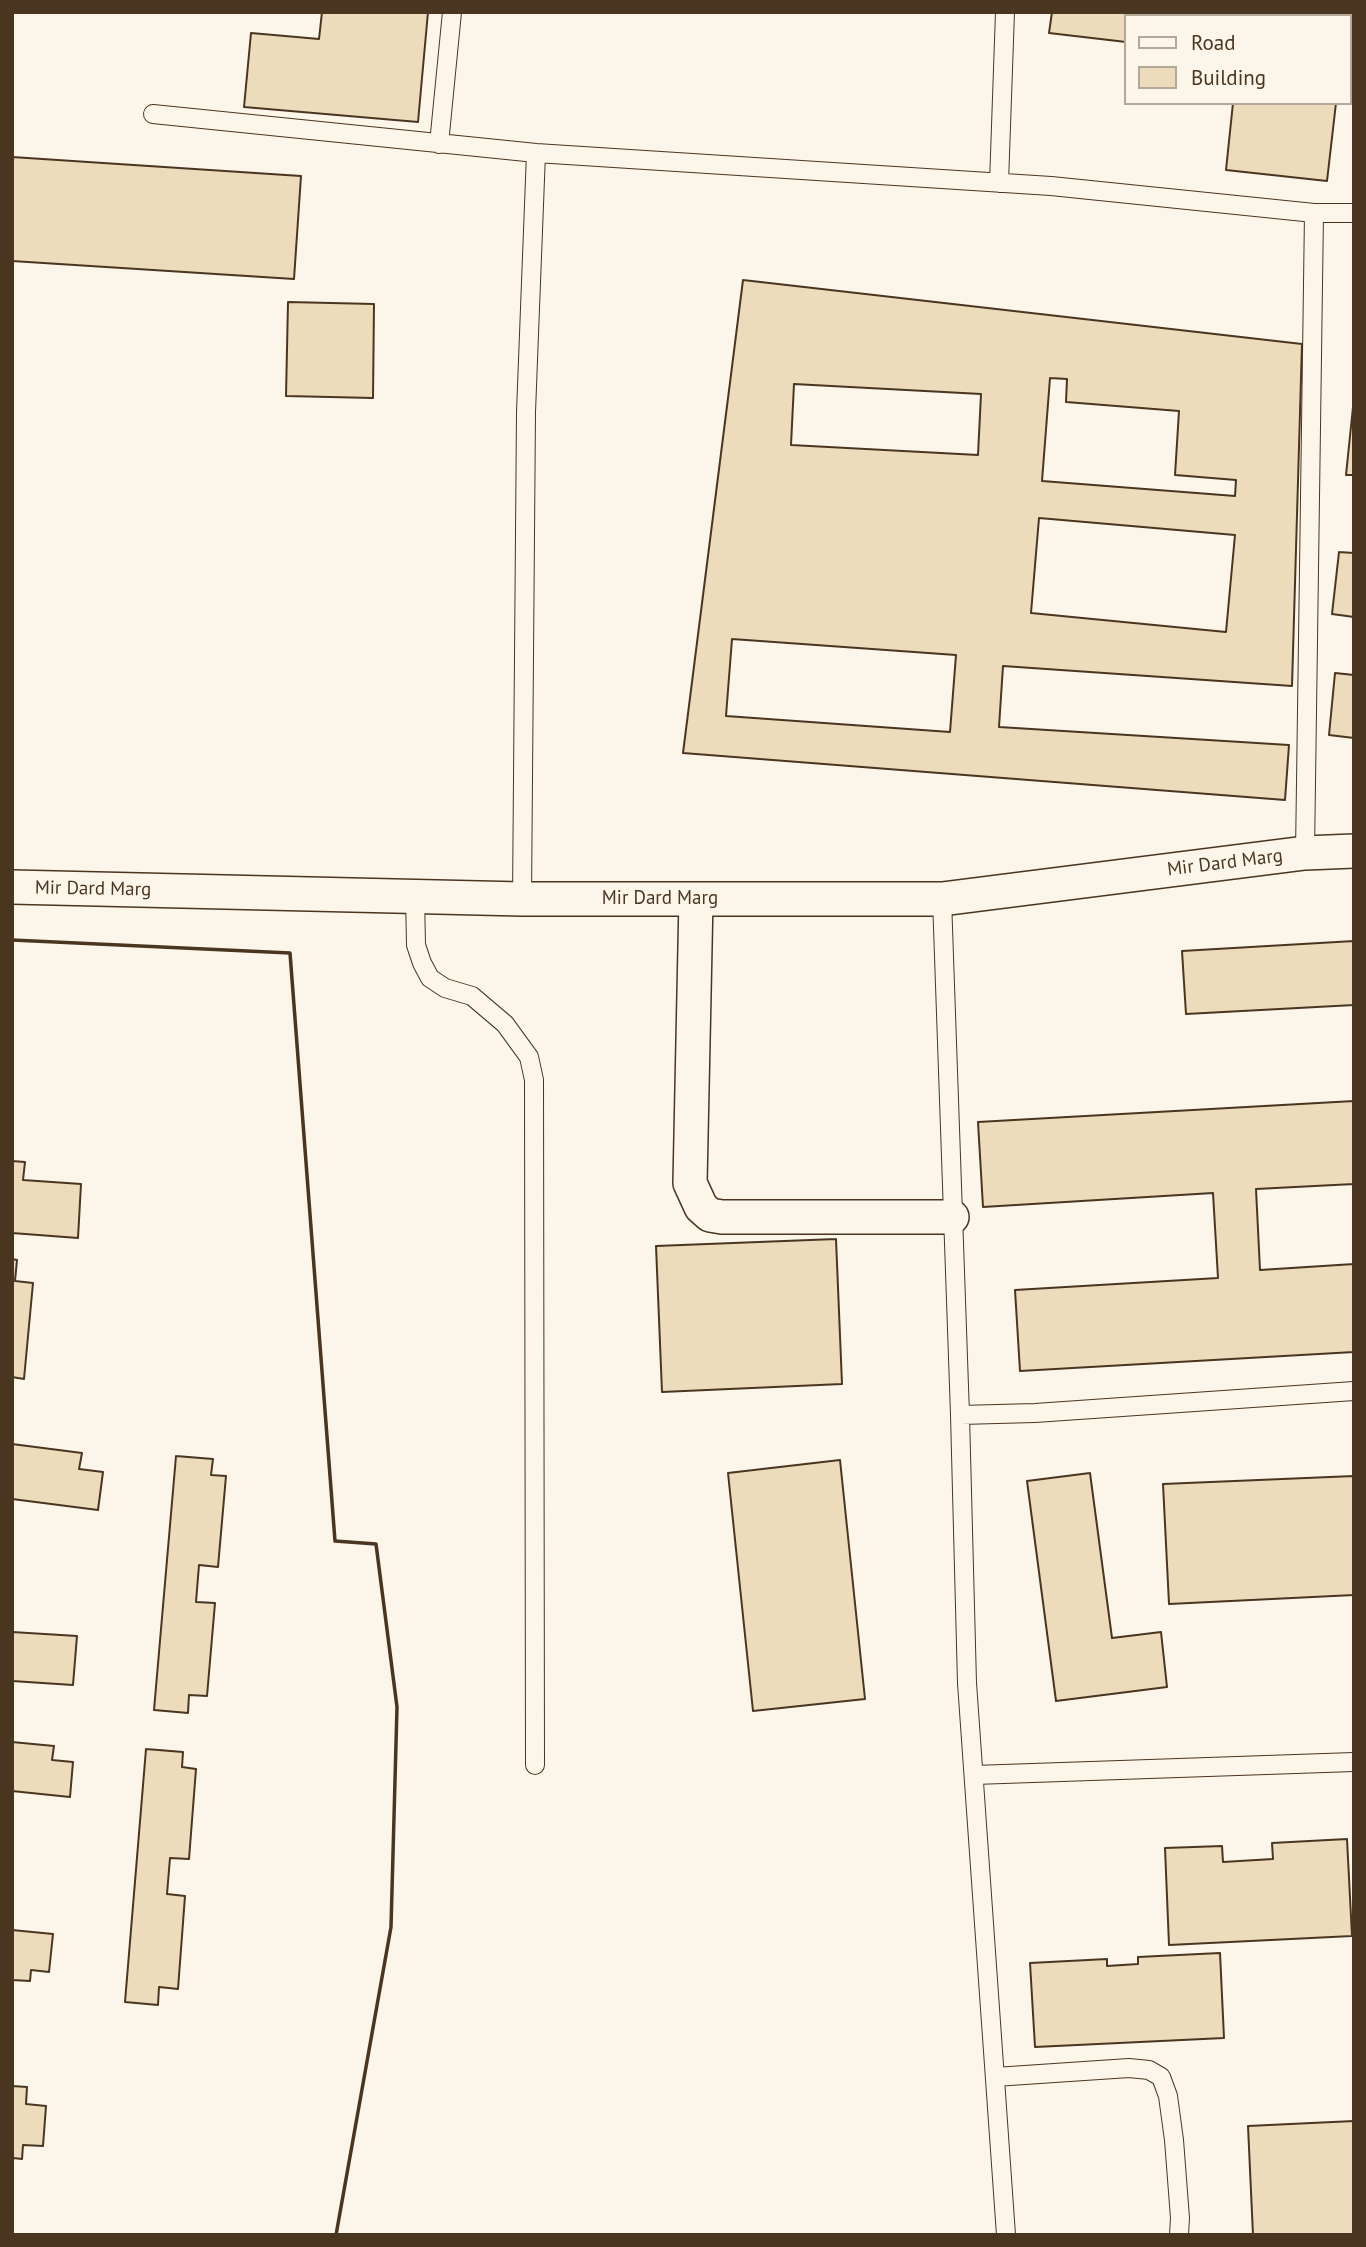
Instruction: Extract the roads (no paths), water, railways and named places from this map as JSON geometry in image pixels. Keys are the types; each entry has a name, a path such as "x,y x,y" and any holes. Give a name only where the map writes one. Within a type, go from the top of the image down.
{"street":[{"name":"Mir Dard Marg","path":"12,887 522,899 942,899 1305,853 1354,851"},
{"path":"696,899 690,1182 701,1207 710,1215 722,1217 952,1217"}],"lane":[{"path":"439,144 452,12"},
{"path":"999,183 1005,12"},
{"path":"153,114 536,153 999,183 1314,213 1354,213"},
{"path":"522,899 526,412 536,153"},
{"path":"1305,853 1314,213"},
{"path":"415,896 416,946 430,978 445,988 472,996 505,1024 528,1057 534,1080 535,1765"},
{"path":"942,899 967,1683 1006,2235"},
{"path":"960,1415 1035,1413 1354,1391"},
{"path":"974,1775 1354,1762"},
{"path":"995,2077 1129,2068 1149,2070 1161,2077 1168,2096 1174,2140 1179,2235"}]}
